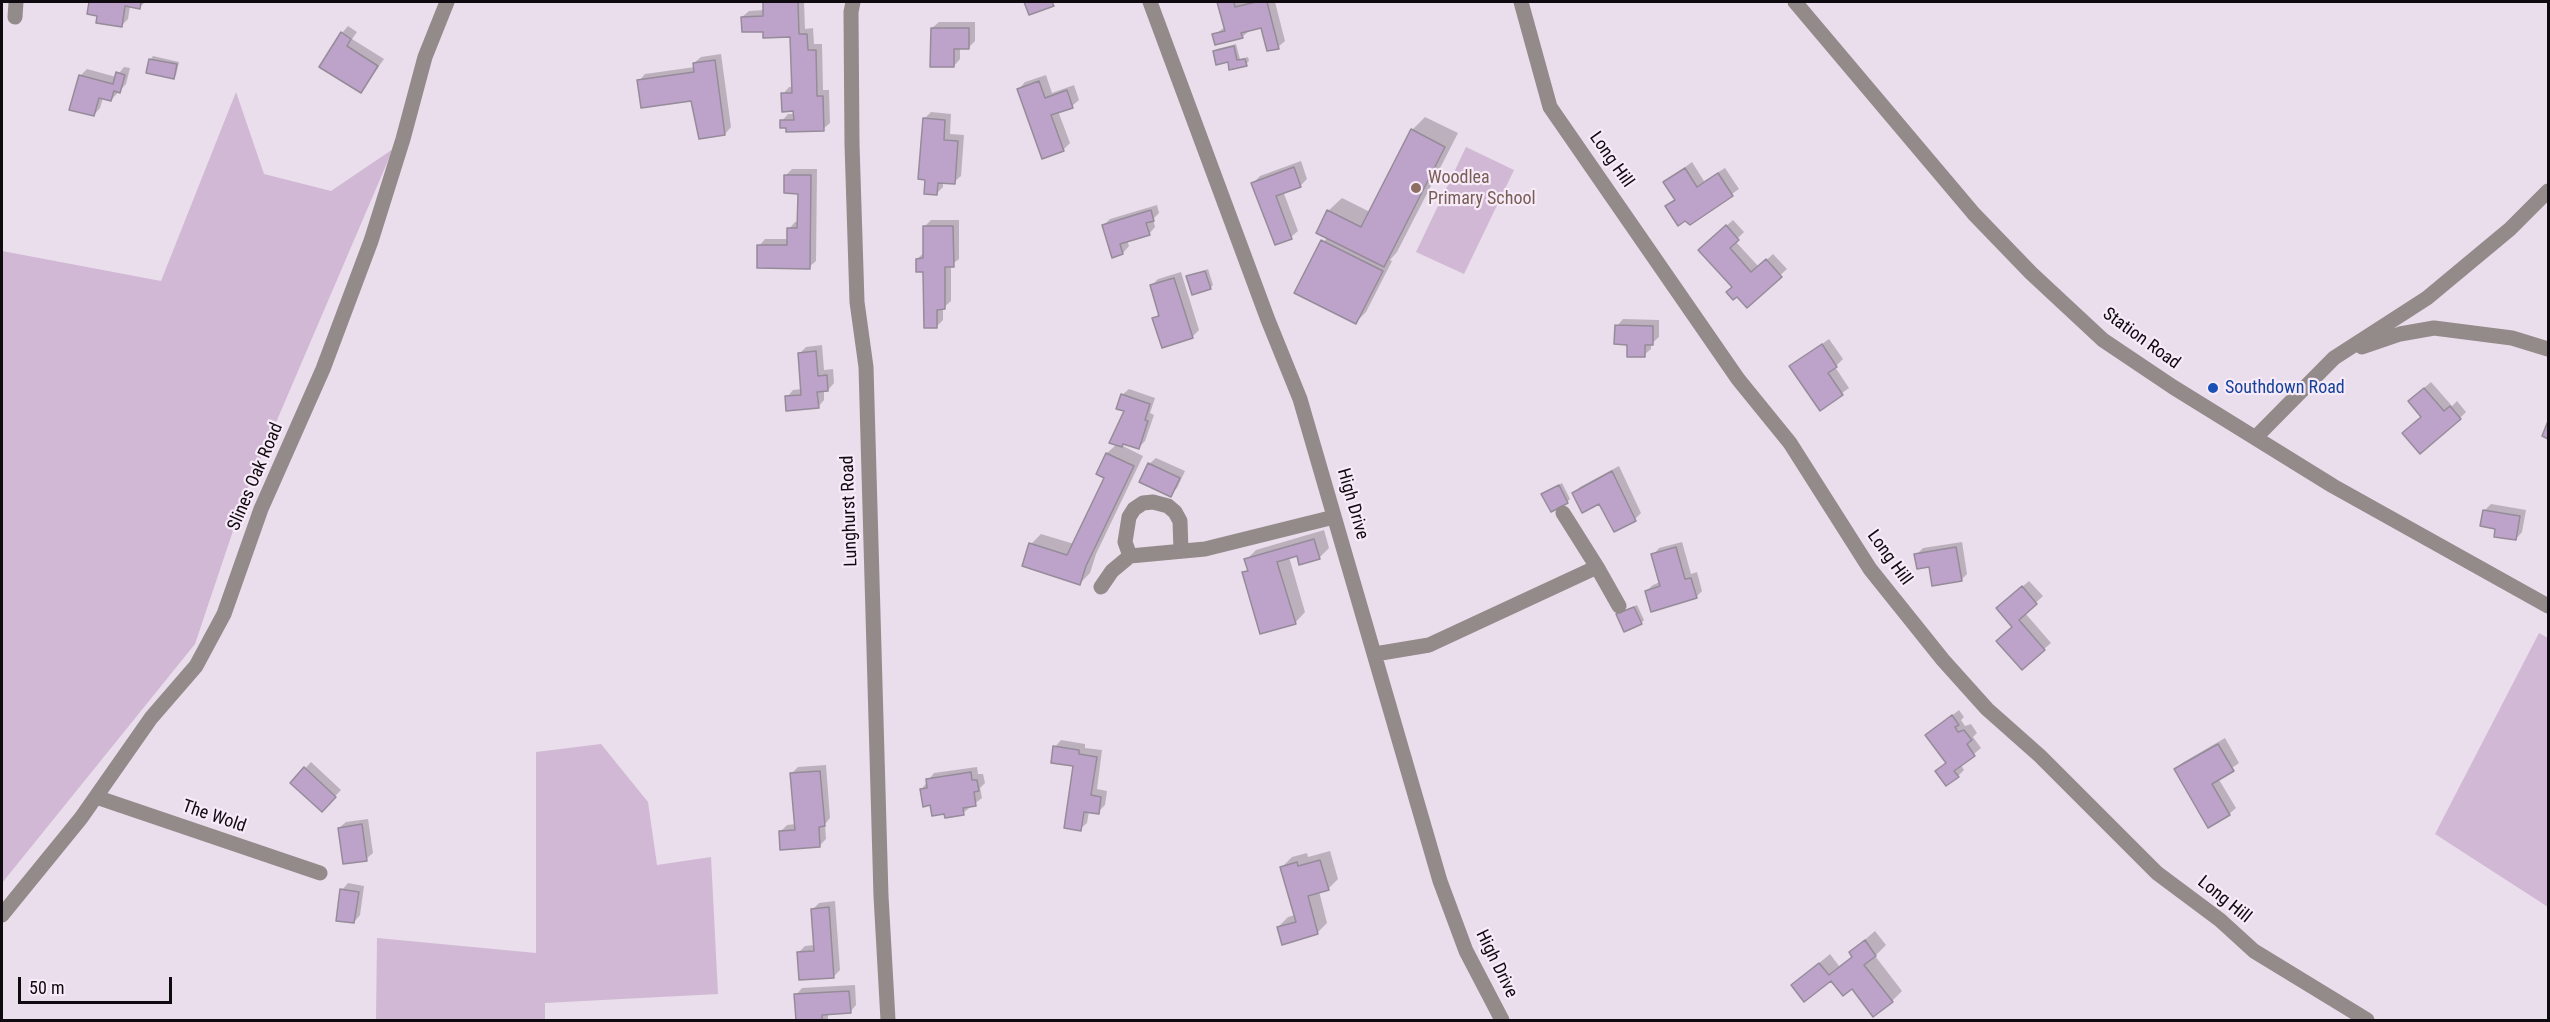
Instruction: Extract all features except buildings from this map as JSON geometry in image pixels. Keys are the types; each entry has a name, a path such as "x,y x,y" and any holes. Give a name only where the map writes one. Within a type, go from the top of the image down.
{"street":[{"path":"15,17 16,2"},
{"name":"Slines Oak Road","path":"2,915 96,797 151,718 196,666 224,614 261,509 323,369 371,242 403,139 425,57 447,2"},
{"name":"Lunghurst Road","path":"853,2 850,12 857,291 866,367 881,897 888,1020"},
{"name":"High Drive","path":"1150,2 1268,320 1300,399 1440,882 1466,951 1502,1020"},
{"name":"Long Hill","path":"1521,2 1550,107 1738,379 1790,443 1870,569 1943,660 1987,709 2040,756 2157,873 2220,920 2254,951 2367,1020"},
{"name":"Station Road","path":"1795,2 1974,214 2031,273 2103,339 2173,387 2393,521 2548,606"},
{"path":"2256,437 2334,358 2427,298 2510,229 2548,191"},
{"path":"2334,358 2400,334 2434,328 2512,338 2548,349"},
{"path":"1130,556 1125,542 1128,517 1143,503 1153,502 1168,506 1175,512 1180,521 1181,551"},
{"path":"1563,513 1598,567 1619,606"},
{"path":"1101,587 1112,571 1130,556 1206,549 1334,517"},
{"path":"1375,654 1429,645 1598,567"},
{"name":"The Wold","path":"96,797 320,873"}],"shaded area":[{"path":"236,92 264,174 331,191 393,149 245,495 195,644 2,883 2,251 161,281"},
{"path":"1466,147 1514,170 1464,274 1416,252"},
{"path":"2539,633 2548,638 2548,907 2435,834"},
{"path":"601,744 648,802 657,865 711,857 718,994 545,1003 545,1020 376,1020 377,938 536,953 536,752"}],"place":[{"name":"Woodlea Primary School","path":"1416,188"},
{"name":"Southdown Road","path":"2213,388"}]}
